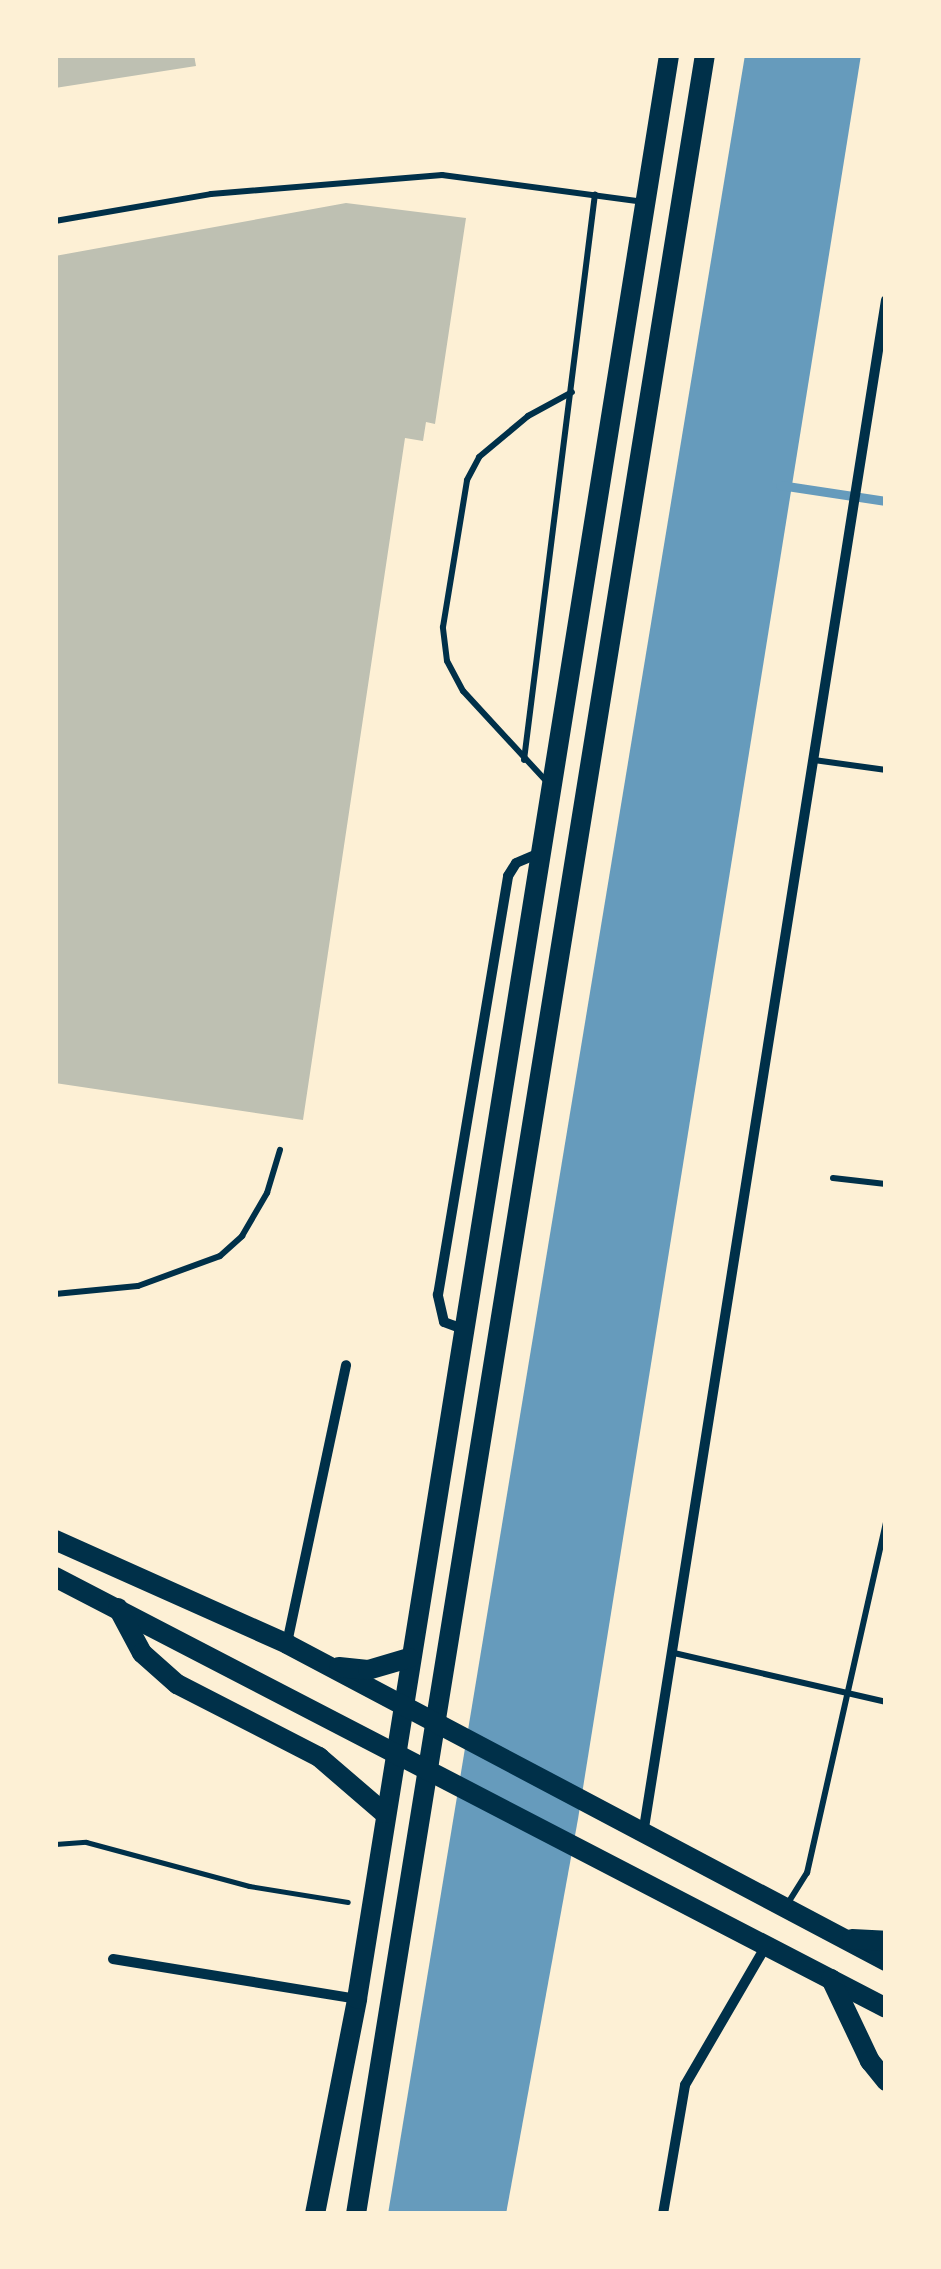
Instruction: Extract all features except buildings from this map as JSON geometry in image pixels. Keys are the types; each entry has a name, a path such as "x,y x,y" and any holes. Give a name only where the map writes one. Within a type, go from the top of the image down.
{"main road":[{"path":"315,2214 356,2000 669,55"},
{"path":"356,2214 425,1767 705,55"},
{"path":"645,202 680,208"},
{"path":"540,853 573,857"},
{"path":"55,1540 345,1670 409,1658"},
{"path":"55,1577 394,1749 886,2008"},
{"path":"118,1608 142,1653 177,1684 319,1757 384,1813"},
{"path":"287,1644 467,1740 616,1813 886,1961"},
{"path":"845,1938 886,1941"},
{"path":"832,1978 870,2061 886,2080"}],"street":[{"path":"644,1828 886,300"},
{"path":"462,1329 444,1322 438,1295 508,876 516,863 540,853"},
{"path":"287,1644 346,1365"},
{"path":"663,2214 685,2084 767,1944"},
{"path":"114,1958 356,2000"}],"lane":[{"path":"55,221 211,194 442,175 645,202"},
{"path":"524,760 595,194"},
{"path":"550,786 463,690 447,662 443,627 467,480 479,458 528,416 573,391"},
{"path":"814,760 886,770"},
{"path":"55,1294 138,1286 220,1256 242,1236 267,1193 280,1150"},
{"path":"833,1178 886,1184"},
{"path":"786,1906 808,1872 886,1523"},
{"path":"674,1653 886,1702"}],"path":[{"path":"55,1844 86,1842 248,1886 371,1906"}],"water":[{"path":"745,55 861,55 578,1819 506,2214 388,2214"}],"waterway":[{"path":"780,485 886,501"}]}
